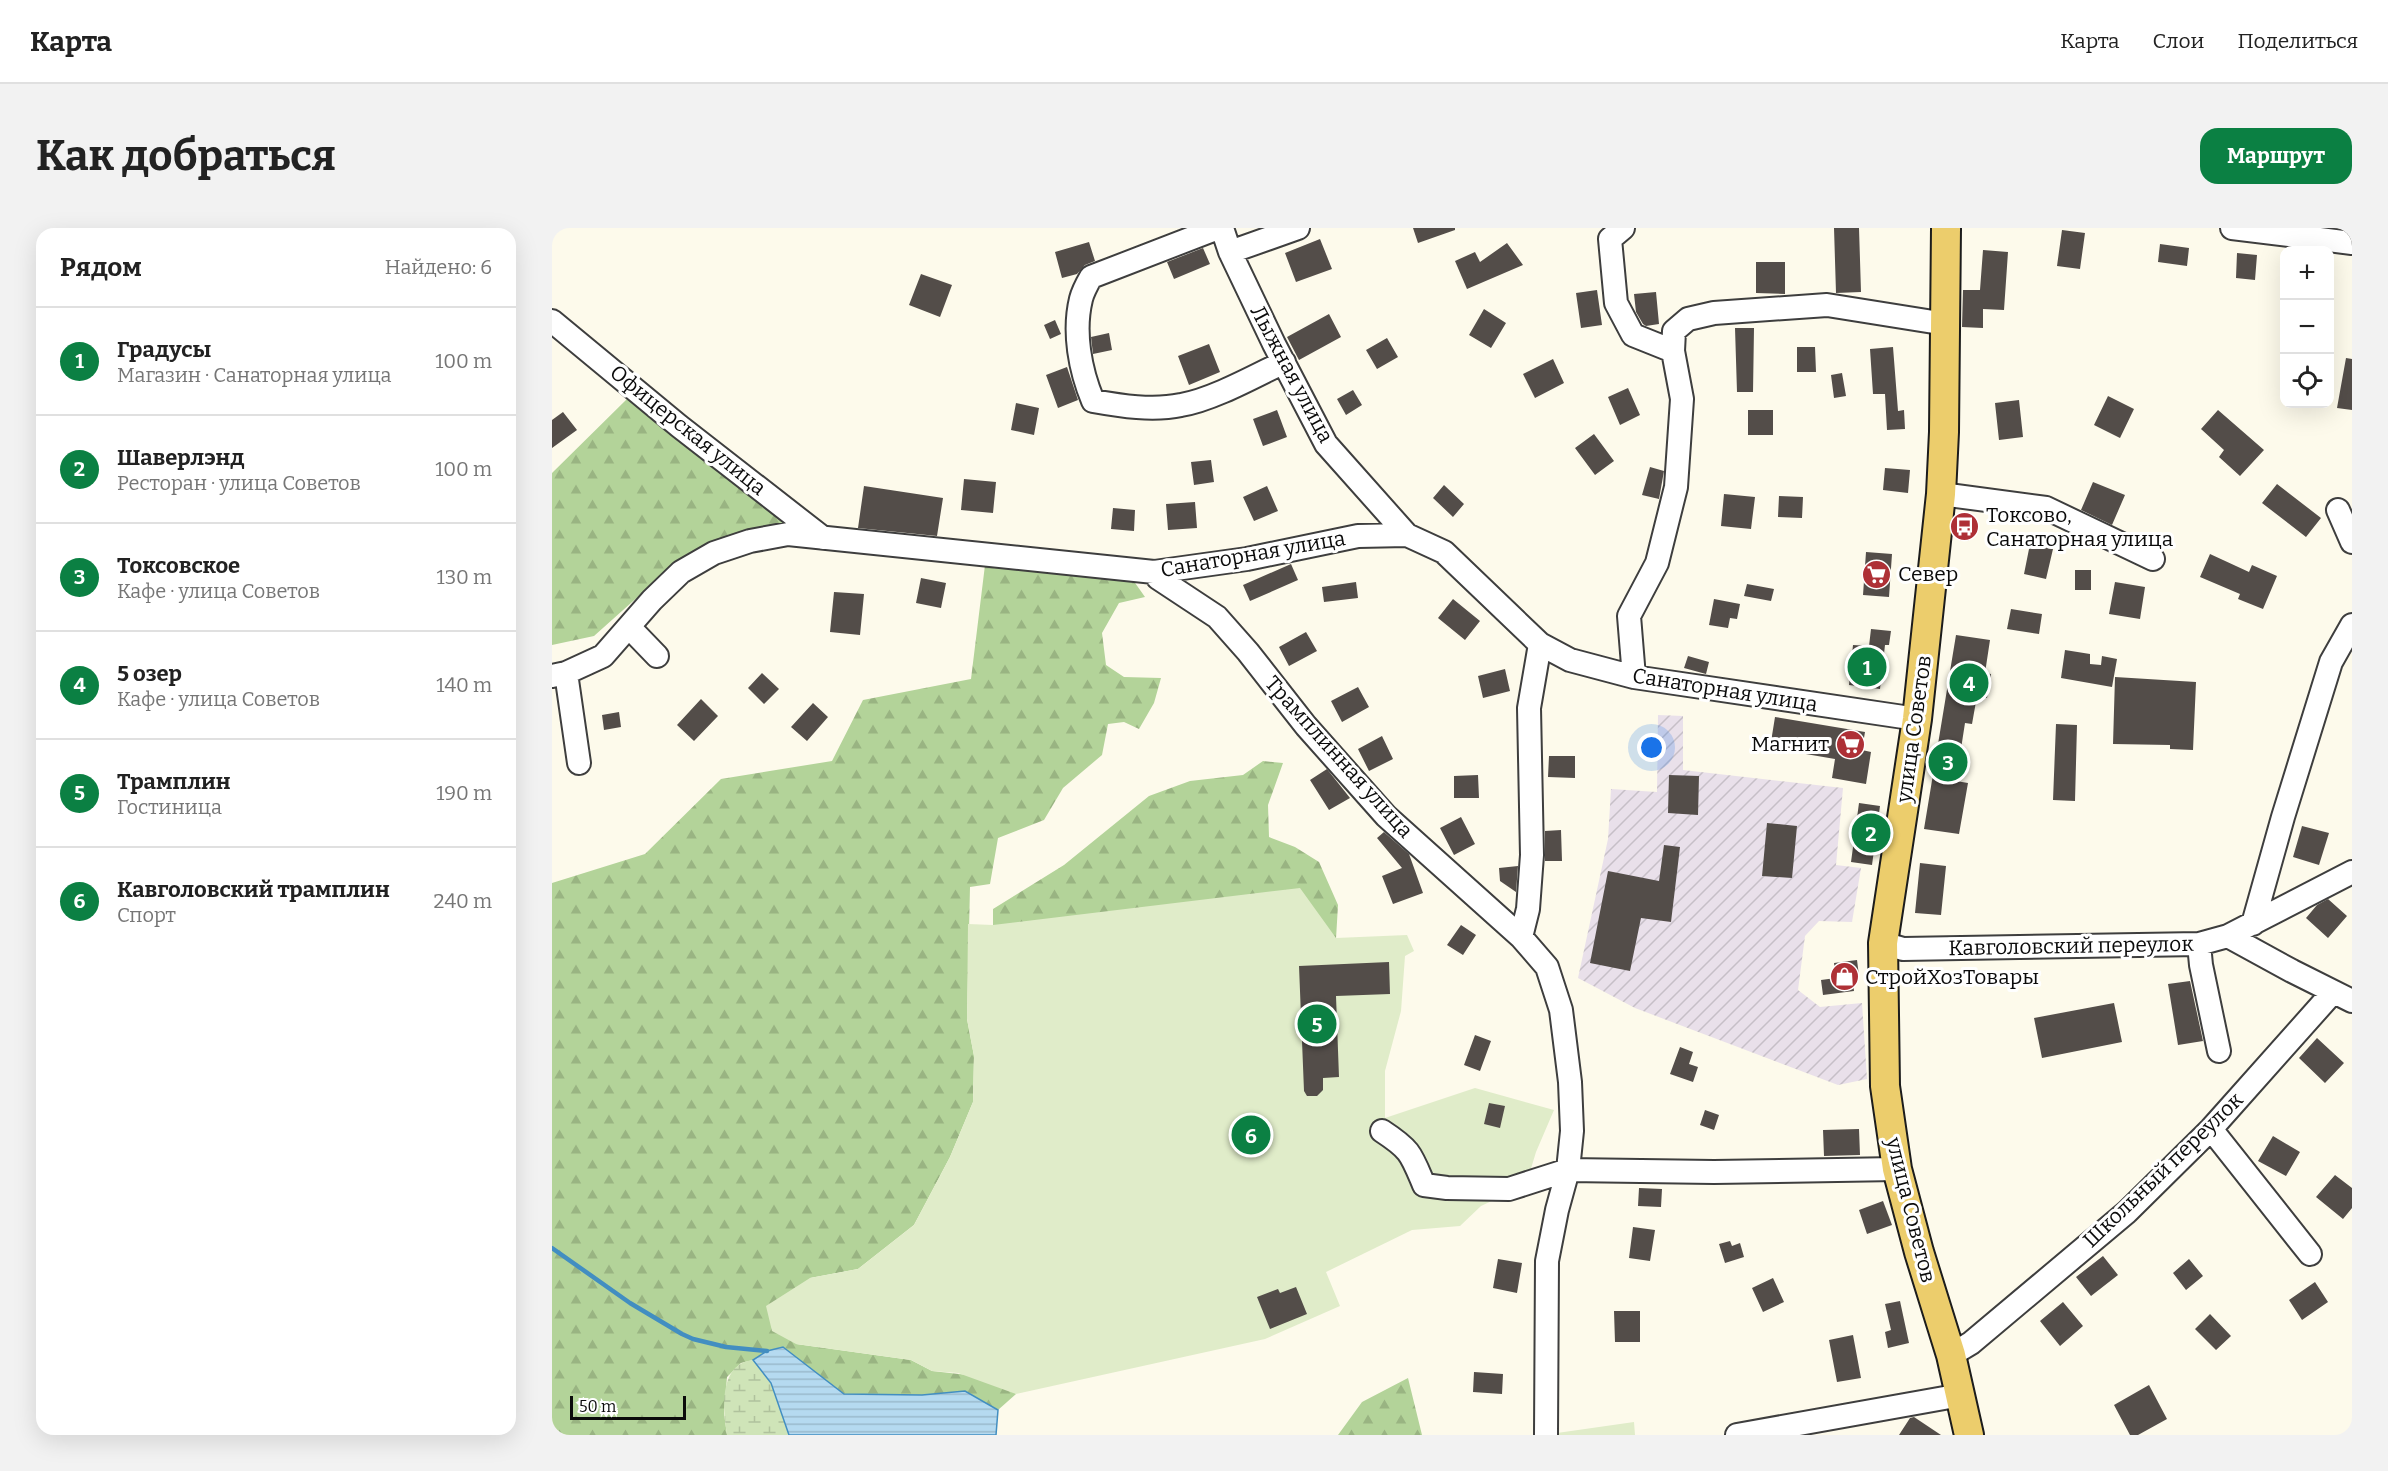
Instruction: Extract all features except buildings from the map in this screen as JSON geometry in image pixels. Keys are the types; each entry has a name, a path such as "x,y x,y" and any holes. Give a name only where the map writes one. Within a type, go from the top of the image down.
{"main road":[{"name":"улица Советов","path":"1946,228 1946,324 1941,494 1917,719 1883,943 1885,1086 1897,1170 1919,1252 1951,1355 1948,1398 1969,1435"}],"street":[{"name":"Лыжная улица","path":"1220,228 1326,444 1407,534"},
{"path":"1220,228 1090,277 1081,298 1079,353 1083,376 1093,401 1130,407 1181,405 1224,390 1284,362"},
{"path":"1230,252 1298,228"},
{"path":"1623,228 1611,239 1616,303 1633,335 1673,351"},
{"path":"2232,228 2324,234 2352,243"},
{"path":"1634,677 1629,616 1658,563 1676,487 1682,399 1673,351 1674,332 1688,319 1714,313 1827,305 1946,324"},
{"name":"Офицерская улица","path":"552,321 680,426 824,539"},
{"path":"1941,494 2046,508 2153,559"},
{"path":"2338,510 2352,542"},
{"name":"Санаторная улица","path":"559,674 603,656 652,600 681,572 714,553 788,534 1154,572 1247,559 1358,536 1407,534 1444,552 1540,644 1570,660 1634,677 1917,719"},
{"name":"Трамплинная улица","path":"1154,572 1158,578 1216,617 1248,652 1306,726 1386,816 1521,937 1546,967 1561,1010 1570,1082 1572,1131 1568,1170 1547,1261 1546,1435"},
{"path":"2253,924 2331,662 2352,625"},
{"path":"628,627 657,656"},
{"path":"1521,937 1528,909 1532,855 1529,708 1540,644"},
{"path":"559,674 579,762"},
{"name":"Кавголовский переулок","path":"1883,943 1903,949 2199,944 2229,936 2352,872"},
{"path":"2229,936 2345,992"},
{"path":"2199,944 2201,965 2219,1051"},
{"name":"Школьный переулок","path":"1951,1355 1971,1343 2127,1212 2345,992"},
{"path":"2211,1129 2310,1254"},
{"path":"1382,1131 1392,1136 1409,1152 1424,1185 1447,1188 1509,1190 1568,1170 1714,1172 1897,1170"},
{"path":"1737,1435 1948,1398"}],"shaded area":[{"path":"1658,715 1683,716 1683,770 1843,788 1836,865 1861,868 1852,922 1819,921 1805,936 1798,990 1820,1007 1862,1003 1867,1079 1838,1085 1635,1008 1578,978 1608,839 1611,789 1657,792"}],"green space":[{"path":"627,399 785,523 753,531 692,553 594,636 552,645 552,473"},
{"path":"985,565 1133,580 1145,597 1119,603 1102,633 1106,665 1124,677 1161,678 1154,703 1139,729 1124,722 1108,724 1102,755 1063,788 1044,820 998,838 990,884 970,887 967,1019 974,1056 973,1102 950,1157 914,1225 858,1269 810,1278 796,1344 911,1360 932,1371 1004,1379 1016,1394 998,1410 965,1391 923,1395 844,1394 783,1347 767,1351 753,1360 741,1363 727,1377 724,1413 727,1435 552,1435 552,883 645,854 721,779 832,761 863,700 971,679"},
{"path":"1263,761 1283,763 1268,805 1269,837 1295,847 1319,862 1338,905 1336,939 993,944 993,909 1064,865 1149,796 1190,781 1243,775"},
{"path":"1300,888 1336,938 1407,935 1414,951 1405,956 1401,1011 1385,1071 1385,1118 1475,1088 1554,1110 1536,1152 1526,1185 1481,1206 1460,1226 1412,1230 1326,1272 1340,1306 1265,1339 1016,1394 958,1373 932,1371 911,1360 796,1344 772,1331 766,1306 810,1278 858,1269 914,1225 950,1157 973,1102 974,1056 967,1019 968,924 993,925"},
{"path":"753,1360 771,1383 789,1435 727,1435 724,1401 728,1379 742,1363"},
{"path":"1408,1378 1422,1435 1338,1435 1362,1402"},
{"path":"1634,1422 1635,1435 1558,1435 1557,1433"}],"water":[{"path":"783,1347 844,1394 922,1395 965,1391 998,1410 996,1435 789,1435 771,1383 753,1360 767,1351"}],"waterway":[{"path":"552,1248 630,1303 682,1334 726,1347 767,1351"}],"place":[{"name":"Токсово, Санаторная улица","path":"1965,527"},
{"name":"Север","path":"1877,574"},
{"name":"Градусы","path":"1867,667"},
{"name":"5 озер","path":"1969,683"},
{"name":"Магнит","path":"1850,744"},
{"name":"Токсовское","path":"1948,762"},
{"name":"Шаверлэнд","path":"1871,833"},
{"name":"СтройХозТовары","path":"1844,977"},
{"name":"Трамплин","path":"1317,1024"},
{"name":"Кавголовский трамплин","path":"1251,1135"}]}
